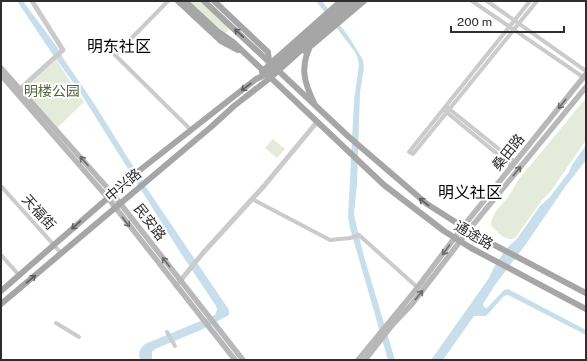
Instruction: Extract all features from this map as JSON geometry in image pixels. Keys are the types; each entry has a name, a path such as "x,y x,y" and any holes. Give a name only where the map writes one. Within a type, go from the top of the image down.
{"main road":[{"path":"178,1 221,41 245,54"},
{"path":"185,1 217,31 234,42 317,122"},
{"path":"204,1 316,106"},
{"path":"214,1 268,52 275,67"},
{"name":"中兴路","path":"1,304 234,106 261,85 275,67 320,29 348,1"},
{"name":"中兴路","path":"1,291 140,170 256,79 268,75 275,67 320,29 343,7 356,1"},
{"path":"343,7 364,1"},
{"name":"中兴路","path":"275,67 310,48 320,29"},
{"path":"310,48 304,61 304,75 316,106"},
{"name":"民安路","path":"1,68 110,196 115,208 235,360"},
{"name":"民安路","path":"1,75 110,196 120,203 243,360"},
{"name":"桑田路","path":"391,322 462,228 585,77"},
{"name":"桑田路","path":"391,322 412,304 468,231 586,87"},
{"name":"通途路","path":"316,106 363,150 427,204 462,228 586,293"},
{"name":"通途路","path":"317,122 384,185 455,238 586,309"},
{"path":"365,360 391,322"},
{"path":"358,360 378,339"}],"street":[{"path":"20,89 63,51 32,1"},
{"path":"168,1 115,54 191,130"},
{"path":"472,1 585,77"},
{"path":"487,1 586,71"},
{"path":"530,1 514,20 446,109 413,154 409,152 446,109 513,30 536,1"},
{"path":"446,109 513,164"},
{"path":"176,286 252,200 317,122"},
{"name":"天福街","path":"1,186 61,253"},
{"path":"252,200 330,240 350,238 359,235 417,287"},
{"path":"1,255 19,275"},
{"path":"56,323 79,337"},
{"path":"168,332 175,346"}],"green space":[{"path":"189,1 200,1 229,28 227,32 225,33 221,31"},
{"name":"明楼公园","path":"56,60 84,102 57,128 23,89"},
{"path":"586,98 586,140 551,191 542,200 516,237 509,239 502,236 491,225 496,211 508,197 519,179"},
{"path":"273,139 285,149 277,158 265,148"}],"water":[{"path":"17,1 23,1 57,47 146,187 229,310 229,315 201,330 155,349 152,352 152,360 140,359 140,351 145,344 215,315 217,310 216,306 180,252 78,89"},
{"path":"316,1 322,1 349,37 363,60 364,68 360,92 357,184 354,215 363,253 395,360 388,360 348,217 354,101 359,65 358,59 355,52"},
{"path":"586,145 586,160 565,187 483,304 484,307 487,308 504,290 508,289 586,330 586,335 508,295 504,296 486,316 474,316 443,360 431,360 489,278 504,252 516,240 540,206 549,198 569,172"}],"district":[{"name":"明东社区","path":"119,46"},
{"name":"明义社区","path":"470,192"}]}
